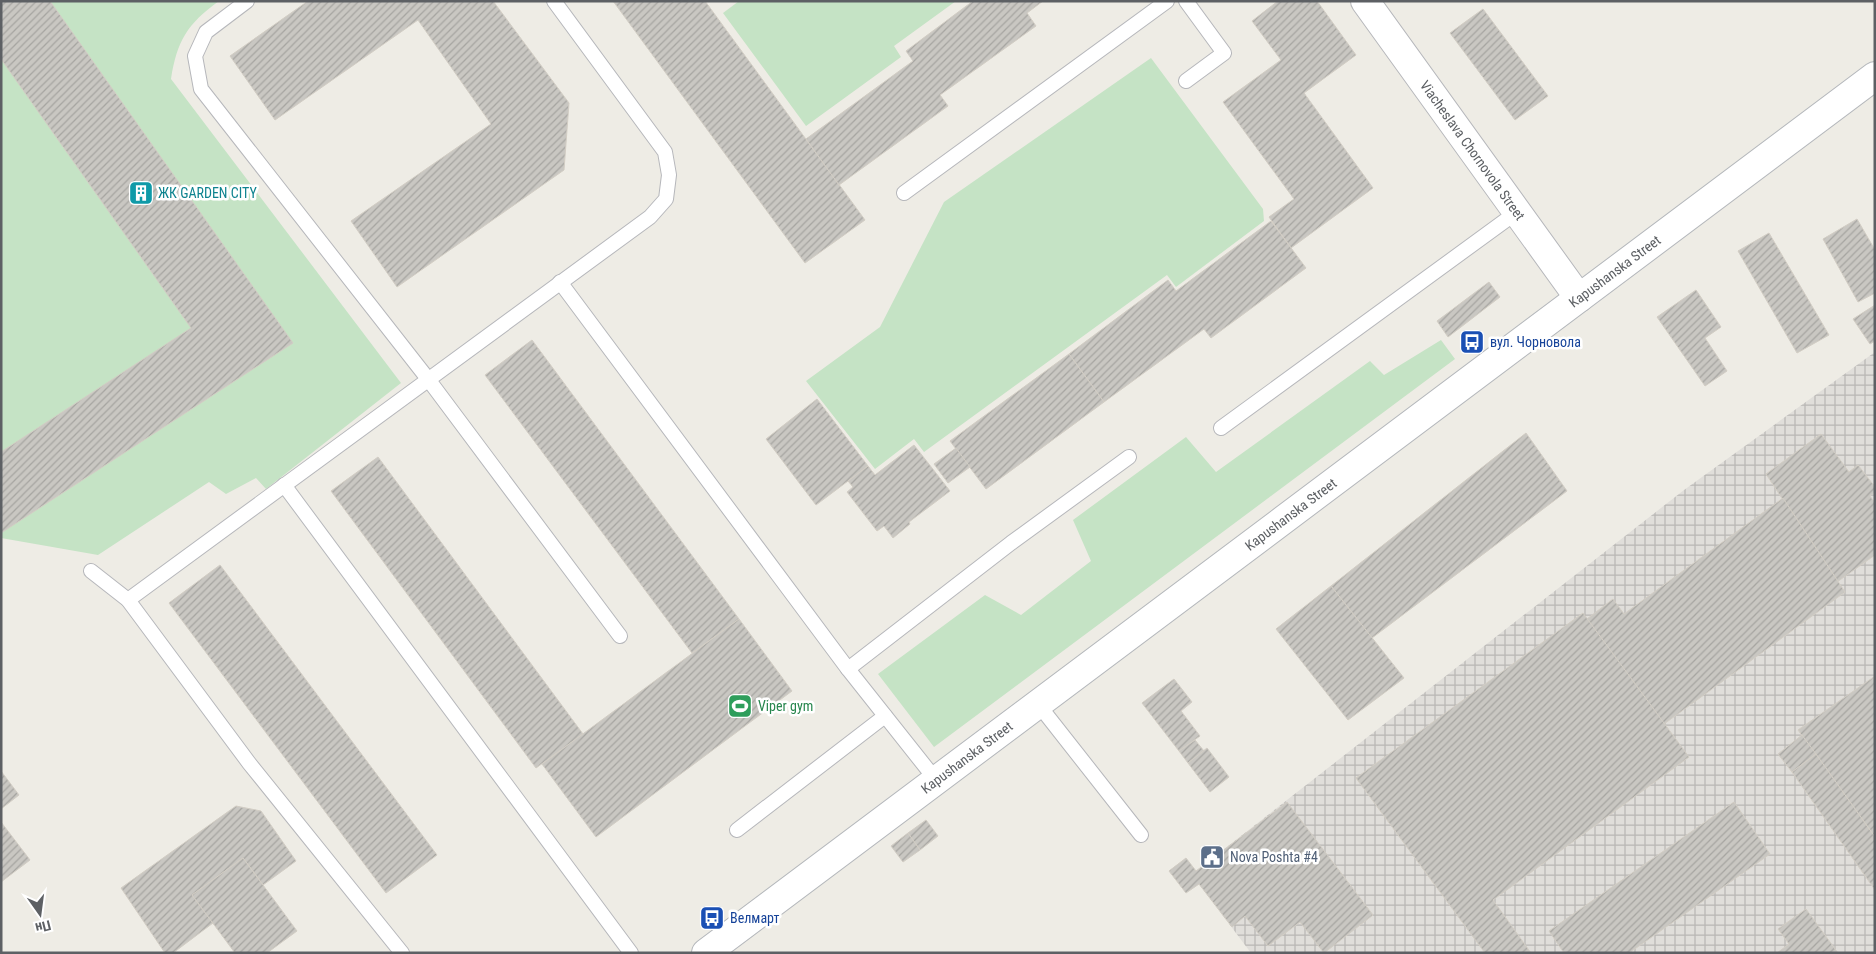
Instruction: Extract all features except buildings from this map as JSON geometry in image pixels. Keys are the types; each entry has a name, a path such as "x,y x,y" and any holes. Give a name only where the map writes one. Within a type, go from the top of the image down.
{"street":[{"name":"Viacheslava Chornovola Street","path":"1365,1 1579,298"},
{"name":"Kapushanska Street","path":"706,953 1875,76"}],"lane":[{"path":"247,1 206,32 194,56 201,89 428,379 620,636"},
{"path":"128,600 650,217 666,199 669,175 665,152 554,1"},
{"path":"904,193 1168,1"},
{"path":"1186,1 1224,53 1186,81"},
{"path":"1221,428 1517,212"},
{"path":"560,282 848,669 936,780"},
{"path":"848,669 1010,543 1129,457"},
{"path":"284,485 631,953"},
{"path":"91,571 128,600 249,763 402,953"},
{"path":"1038,704 1142,835"},
{"path":"737,830 885,716"}],"shaded area":[{"path":"1875,352 1875,953 1251,953 1199,884 1186,893 1169,871 1186,858 1196,871 1684,490"}],"green space":[{"path":"1,1 219,1 208,9 185,34 173,66 171,79 401,383 266,489 256,478 226,494 209,482 98,555 1,538"},
{"path":"739,1 956,1 894,46 901,57 806,126 723,13"},
{"path":"1151,58 1263,209 1264,221 1176,287 1167,275 924,452 914,439 875,469 806,381 880,327 944,202"},
{"path":"1441,340 1455,359 934,747 878,674 985,595 1021,615 1091,561 1073,520 1186,437 1216,472 1370,361 1384,375"}],"place":[{"name":"ЖК GARDEN CITY","path":"141,193"},
{"name":"вул. Чорновола","path":"1472,342"},
{"name":"Viper gym","path":"740,706"},
{"name":"Nova Poshta #4","path":"1212,857"},
{"name":"Велмарт","path":"712,918"}]}
